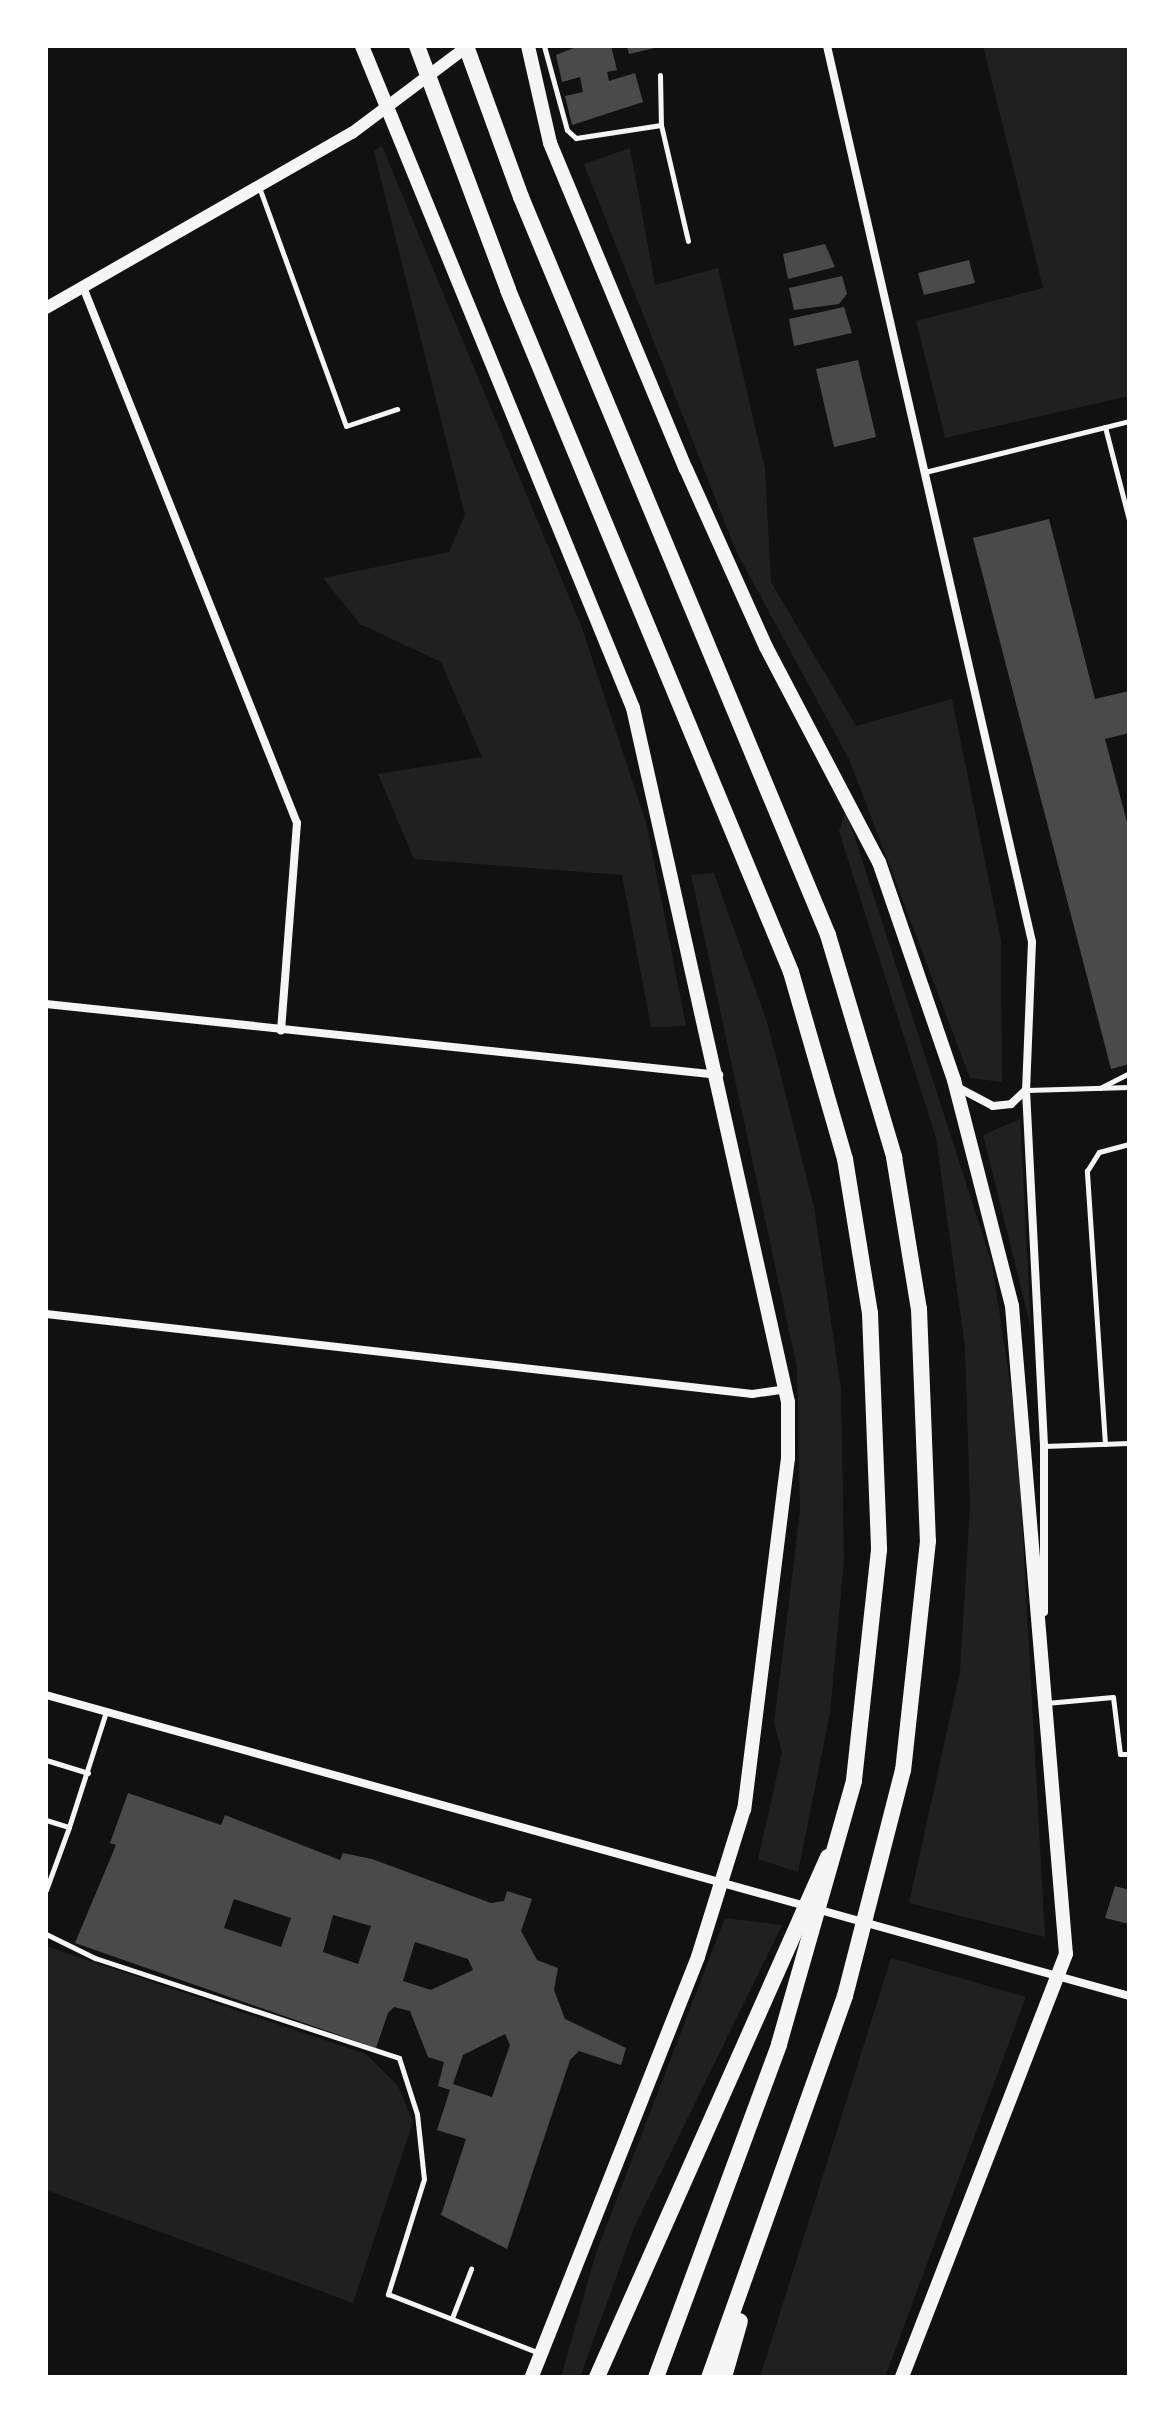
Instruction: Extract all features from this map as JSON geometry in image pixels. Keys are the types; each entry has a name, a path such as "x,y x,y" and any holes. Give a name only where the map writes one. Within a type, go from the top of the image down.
{"highway":[{"path":"417,46 439,114 791,972 858,1224 877,1394 879,1550 868,1692 845,1819 779,2045 656,2377"},
{"path":"467,46 478,84 801,863 865,1045 905,1208 928,1424 923,1617 903,1770 857,1958 769,2215 709,2377"},
{"path":"597,2377 845,1819"},
{"path":"724,2377 769,2215"}],"main road":[{"path":"362,46 581,569 644,745 786,1389 788,1458 756,1754 724,1883 530,2377"},
{"path":"528,46 550,143 686,469 718,543 870,840 954,1080 1012,1306 1066,1939 1060,1977 902,2377"}],"street":[{"path":"46,308 387,110 467,46"},
{"path":"827,46 1032,942 1026,1090 1044,1446 1043,1664"},
{"path":"83,287 297,823 281,1030"},
{"path":"46,1004 719,1075"},
{"path":"954,1080 985,1105 1011,1104 1026,1090"},
{"path":"46,1314 752,1394 786,1389"},
{"path":"46,1695 1129,1996"}],"lane":[{"path":"544,46 567,130 576,138 661,125"},
{"path":"660,75 661,125 688,241"},
{"path":"259,186 346,426 397,409"},
{"path":"925,472 1129,421"},
{"path":"1105,427 1129,520"},
{"path":"1099,1089 1129,1073"},
{"path":"1026,1090 1129,1087"},
{"path":"1105,1444 1087,1171 1099,1152 1129,1144"},
{"path":"1044,1446 1129,1443"},
{"path":"1045,1703 1113,1697 1120,1754 1129,1754"},
{"path":"46,1890 107,1711"},
{"path":"46,1760 88,1773"},
{"path":"46,1820 69,1827"},
{"path":"46,1934 95,1958 399,2058 417,2114 424,2179 388,2294 540,2353"},
{"path":"452,2318 471,2269"}],"shaded area":[{"path":"983,46 1129,46 1129,396 945,438 916,321 1043,288"},
{"path":"382,146 582,628 647,826 686,1026 651,1027 622,875 414,859 378,774 482,757 441,662 360,624 323,578 449,552 465,515 374,151"},
{"path":"630,148 655,285 718,268 765,469 771,582 856,726 952,699 1001,940 1002,1082 970,1078 850,761 736,551 584,164"},
{"path":"846,810 992,1264 1017,1429 1045,1937 909,1903 960,1672 970,1506 965,1347 936,1138 839,831"},
{"path":"714,873 767,1022 814,1207 841,1388 844,1560 830,1713 798,1872 758,1859 782,1753 774,1723 800,1511 797,1368 691,875"},
{"path":"1020,1119 1031,1328 983,1135"},
{"path":"725,1918 782,1925 634,2228 580,2377 561,2377 596,2253"},
{"path":"46,1946 366,2054 398,2086 413,2122 353,2303 46,2190"},
{"path":"891,1958 1026,1997 885,2377 760,2377"}],"building":[{"path":"579,46 611,46 617,70 607,72 609,81 635,73 643,102 572,125 565,96 583,92 580,77 562,82 556,55"},
{"path":"627,46 659,46 659,47 629,54"},
{"path":"825,244 835,267 788,279 783,254"},
{"path":"969,260 975,283 924,295 918,273"},
{"path":"842,276 847,294 839,304 794,310 789,288"},
{"path":"844,307 852,333 794,346 789,319"},
{"path":"858,360 876,437 834,447 816,369"},
{"path":"1049,519 1095,699 1129,691 1129,733 1105,739 1129,830 1129,1064 1111,1069 973,538"},
{"path":"128,1793 221,1825 225,1815 340,1860 343,1853 372,1859 491,1903 504,1901 507,1891 532,1899 521,1931 537,1960 558,1968 554,1990 565,2019 626,2048 621,2065 579,2051 570,2060 507,2249 441,2215 466,2139 437,2130 450,2090 438,2086 444,2062 428,2057 410,2011 394,2007 388,2013 376,2048 75,1943 116,1845 110,1843","holes":["234,1899 291,1918 281,1947 224,1928","333,1915 371,1926 358,1964 323,1952","415,1942 468,1959 473,1970 431,1990 403,1981","505,2034 510,2045 492,2097 453,2084 463,2055"]},
{"path":"1115,1886 1129,1890 1129,1924 1105,1918"}]}
